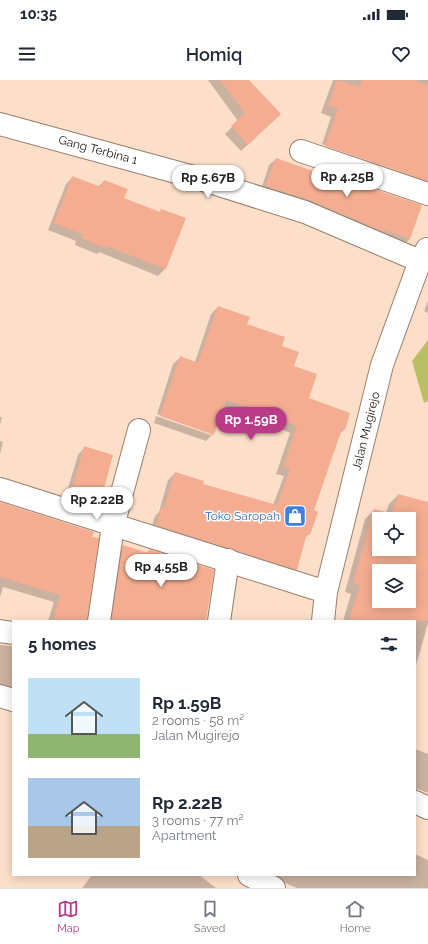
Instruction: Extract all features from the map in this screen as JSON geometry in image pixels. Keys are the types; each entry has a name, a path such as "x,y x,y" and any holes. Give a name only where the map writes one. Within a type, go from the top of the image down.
{"street":[{"name":"Gang Terbina 1","path":"0,124 194,177 305,212 424,254"},
{"path":"301,151 428,194"},
{"name":"Jalan Mugirejo","path":"323,620 326,592 382,365 424,254"},
{"path":"99,620 113,526 139,430"},
{"path":"0,489 113,526 228,560 326,592"},
{"path":"219,620 228,560"},
{"path":"0,631 12,634"},
{"path":"0,696 12,700"},
{"path":"416,802 428,808"}],"green space":[{"path":"428,340 428,401 424,403 412,361"}],"building":[{"path":"220,80 249,80 281,114 248,145 231,126 245,113"},
{"path":"337,80 360,87 362,80 414,80 428,85 428,181 325,146 338,109 328,106"},
{"path":"276,158 422,205 410,239 385,230 384,232 310,200 265,186"},
{"path":"72,176 101,187 104,180 128,189 124,198 160,212 161,209 186,218 166,269 106,246 105,248 81,238 82,234 54,223"},
{"path":"218,306 250,317 247,324 285,337 282,346 299,352 294,366 317,374 309,398 350,413 345,430 342,429 314,510 318,512 310,535 307,533 297,570 156,525 161,508 164,508 175,472 204,481 203,484 277,505 290,469 283,467 297,426 285,421 226,400 214,435 160,416 180,356 198,363"},
{"path":"84,446 113,455 99,507 70,498"},
{"path":"398,494 428,502 428,621 349,620 360,585 353,583 372,516 372,556 416,556 416,512 393,512"},
{"path":"0,502 94,532 92,537 99,538 87,620 53,620 60,595 0,577"},
{"path":"374,509 385,512 373,512"},
{"path":"123,545 148,553 149,549 214,570 206,620 120,620 112,618"}],"place":[{"name":"Toko Saropah","path":"295,516"}]}
